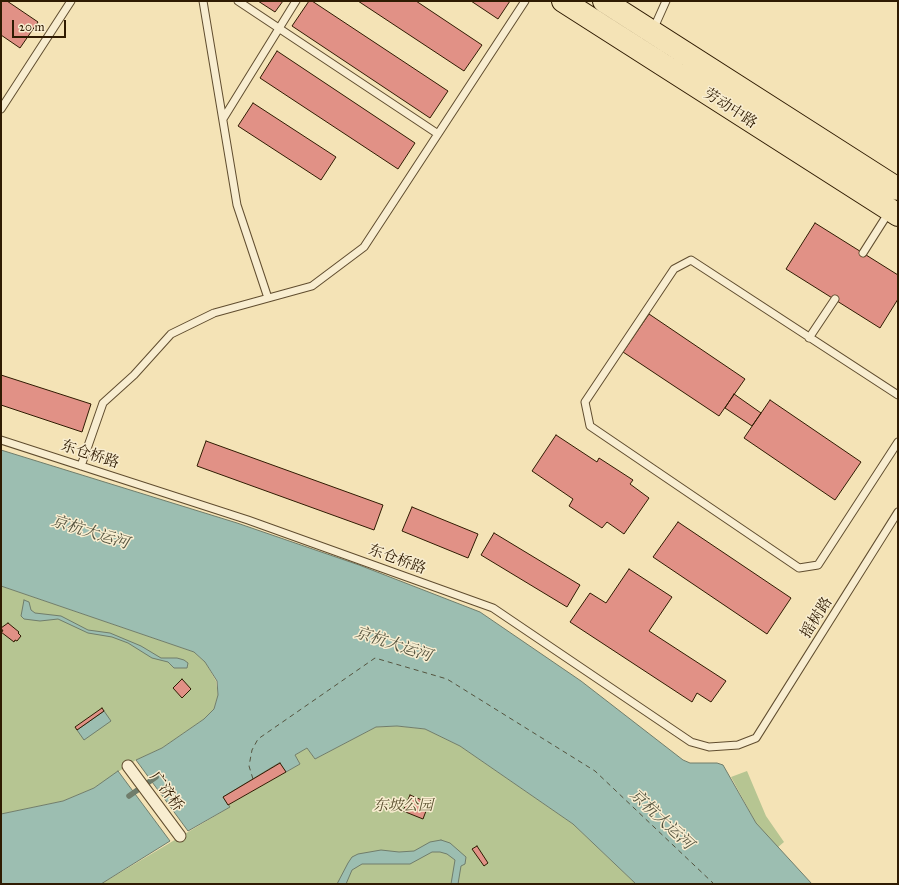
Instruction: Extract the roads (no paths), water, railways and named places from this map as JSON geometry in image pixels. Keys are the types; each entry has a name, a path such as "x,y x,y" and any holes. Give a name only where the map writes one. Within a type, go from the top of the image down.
{"main road":[{"name":"劳动中路","path":"563,1 894,213"},
{"name":"劳动中路","path":"604,1 898,189"}],"street":[{"name":"广济桥","path":"128,766 180,836"}],"lane":[{"path":"1,109 71,1"},
{"path":"203,1 237,205 268,298"},
{"path":"238,1 438,134"},
{"path":"222,119 296,1"},
{"path":"81,466 103,403 134,375 171,334 214,313 312,286 364,247 525,1"},
{"path":"652,32 666,1"},
{"path":"864,253 894,213"},
{"path":"898,395 691,260 674,269 585,402 590,426 800,568 818,565 898,442"},
{"path":"809,338 834,299"},
{"name":"东仓桥路","path":"1,440 248,520 493,608 691,742 709,747 738,746 756,738"},
{"name":"摇树路","path":"756,738 898,512"}],"water":[{"name":"京杭大运河","path":"1,450 237,523 359,565 480,612 581,681 683,760 690,763 717,763 723,765 756,823 812,884 636,884 573,824 460,746 425,729 397,726 376,727 315,759 307,748 295,755 300,764 286,772 279,763 223,797 230,807 188,831 136,760 162,748 204,719 214,709 218,695 217,681 205,662 194,652 1,586"},
{"path":"24,600 29,602 31,610 35,613 61,616 88,630 110,633 141,646 161,658 177,658 184,660 188,663 187,668 174,668 168,662 152,658 128,643 112,637 88,633 58,619 40,621 24,619 21,616"},
{"path":"104,711 111,721 84,740 77,730"},
{"path":"118,771 170,841 101,884 1,884 1,814 63,801 94,788"},
{"path":"441,840 450,843 466,857 465,864 461,866 458,884 451,884 455,860 447,854 432,852 410,864 362,864 352,870 346,884 337,884 352,857 358,854 381,850 399,852 414,851 430,842"}],"waterway":[{"path":"129,796 156,777"}],"park label":[{"name":"东坡公园","path":"403,806"}]}
